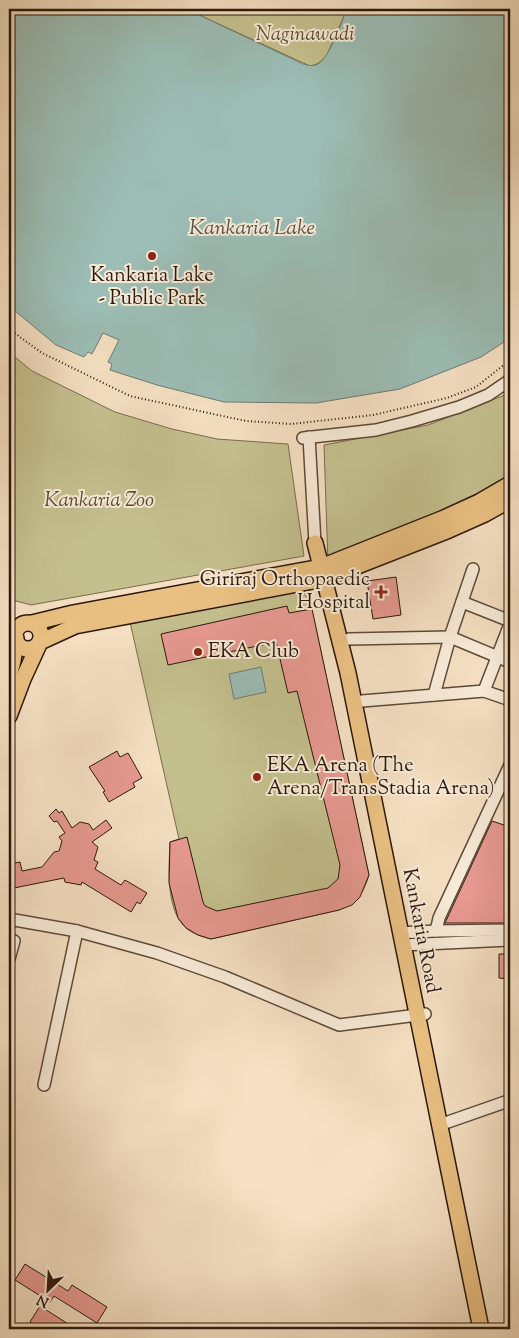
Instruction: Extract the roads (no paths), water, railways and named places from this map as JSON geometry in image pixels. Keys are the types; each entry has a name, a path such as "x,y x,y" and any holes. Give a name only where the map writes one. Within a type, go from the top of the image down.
{"main road":[{"path":"12,636 16,634 18,628 29,623 73,613 326,572 479,502 510,484"},
{"path":"12,636 20,645 28,649 75,626 326,572 449,530 485,514 510,500"},
{"name":"Kankaria Road","path":"315,543 326,572 406,939"},
{"path":"326,572 349,639 421,1014 448,1122 490,1329"},
{"path":"9,618 36,626 41,633 40,642 23,678 9,716"},
{"path":"9,676 13,661 12,636"},
{"name":"Kankaria Road","path":"421,1014 481,1329"}],"street":[{"path":"315,543 306,437 376,430 422,418 459,407 488,395 510,380"},
{"path":"434,695 450,637 473,570"},
{"path":"462,602 510,623 484,691"},
{"path":"349,639 450,637 510,662"},
{"path":"362,702 484,691 510,700"},
{"path":"436,931 439,918 510,765"},
{"path":"9,958 14,920 77,931 156,953 225,977 339,1025 421,1014"},
{"path":"406,939 436,931 510,930"},
{"path":"44,1085 77,931"},
{"path":"406,939 510,940"},
{"path":"448,1122 508,1101 510,1102"}],"water":[{"name":"Kankaria Lake","path":"9,9 192,9 197,14 303,64 312,66 318,64 327,54 347,9 510,9 510,338 481,357 400,389 316,403 224,402 157,385 110,370 112,364 108,362 119,340 103,333 92,354 88,352 84,357 56,345 9,306"},
{"path":"261,667 266,692 234,699 229,674"}],"place":[{"name":"Kankaria Lake - Public Park","path":"152,256"},
{"name":"Giriraj Orthopaedic Hospital","path":"381,592"},
{"name":"EKA Club","path":"198,652"},
{"name":"EKA Arena (The Arena/TransStadia Arena)","path":"257,777"}],"park label":[{"name":"Naginawadi","path":"305,35"},
{"name":"Kankaria Zoo","path":"99,501"}]}
